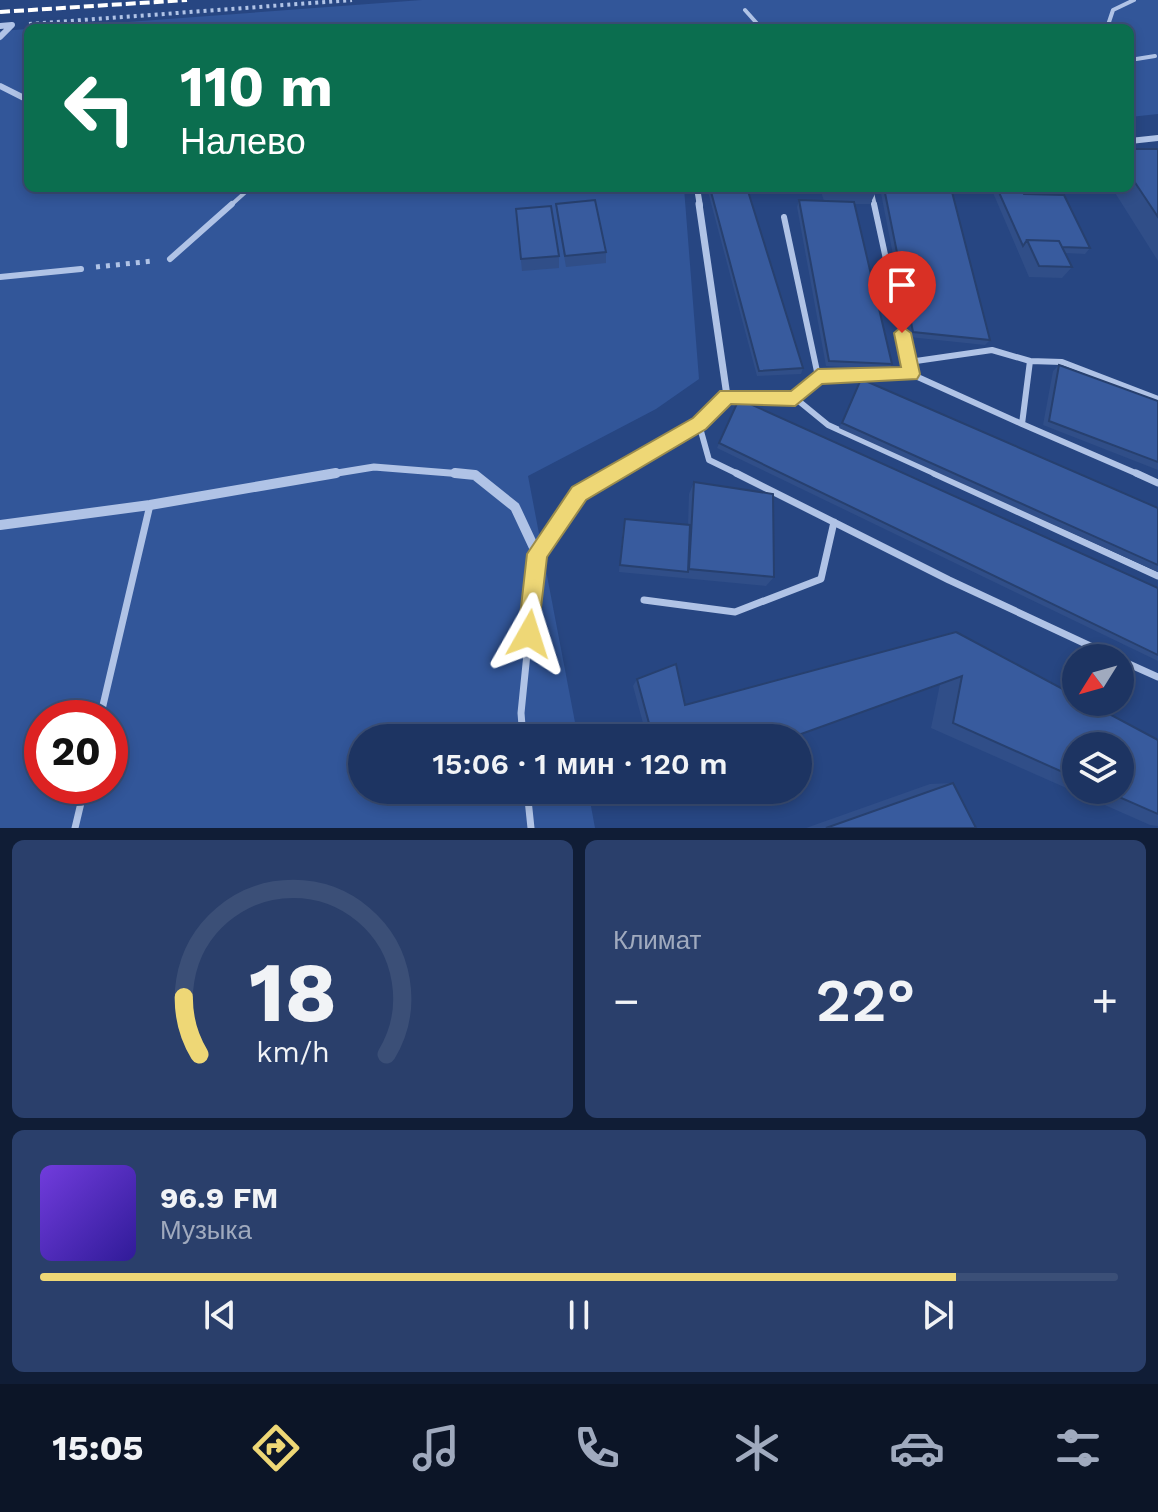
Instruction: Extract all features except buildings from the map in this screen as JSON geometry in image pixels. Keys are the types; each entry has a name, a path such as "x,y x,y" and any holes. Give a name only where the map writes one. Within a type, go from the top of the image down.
{"street":[{"path":"0,26 12,25"},
{"path":"0,37 12,25"},
{"path":"0,86 24,98"},
{"path":"1134,141 1158,138"},
{"path":"0,525 150,505 374,467 475,475 515,507 537,554 579,494 699,424 727,396 698,192"}],"lane":[{"path":"1108,24 1113,10 1134,0"},
{"path":"745,10 757,24"},
{"path":"1134,59 1155,56"},
{"path":"170,259 245,192"},
{"path":"872,192 911,374"},
{"path":"784,217 818,376"},
{"path":"0,277 81,269"},
{"path":"988,336 992,350"},
{"path":"909,362 992,350 1030,361 1062,362 1158,399"},
{"path":"1022,424 1030,361"},
{"path":"795,398 818,376 911,374 1158,483"},
{"path":"727,396 795,398 828,425 1158,576"},
{"path":"699,424 709,460 1087,644"},
{"path":"104,700 150,505"},
{"path":"644,600 735,612 821,579 834,522"},
{"path":"522,724 537,554"},
{"path":"1134,666 1158,677"},
{"path":"75,828 81,804"},
{"path":"528,804 531,828"}],"path":[{"path":"26,24 352,0"},
{"path":"12,25 24,24"},
{"path":"81,269 170,259"}],"shaded area":[{"path":"422,0 1158,0 1158,114 1134,117 1134,24 101,24"},
{"path":"24,29 24,192 684,192 699,379 656,409 528,476 575,724 348,724 348,804 591,804 595,828 0,828 0,31"}],"railway":[{"path":"0,12 187,0"}],"route":[{"path":"529,634 537,554 579,494 699,424 727,396 795,398 818,376 911,374 902,333"}]}
